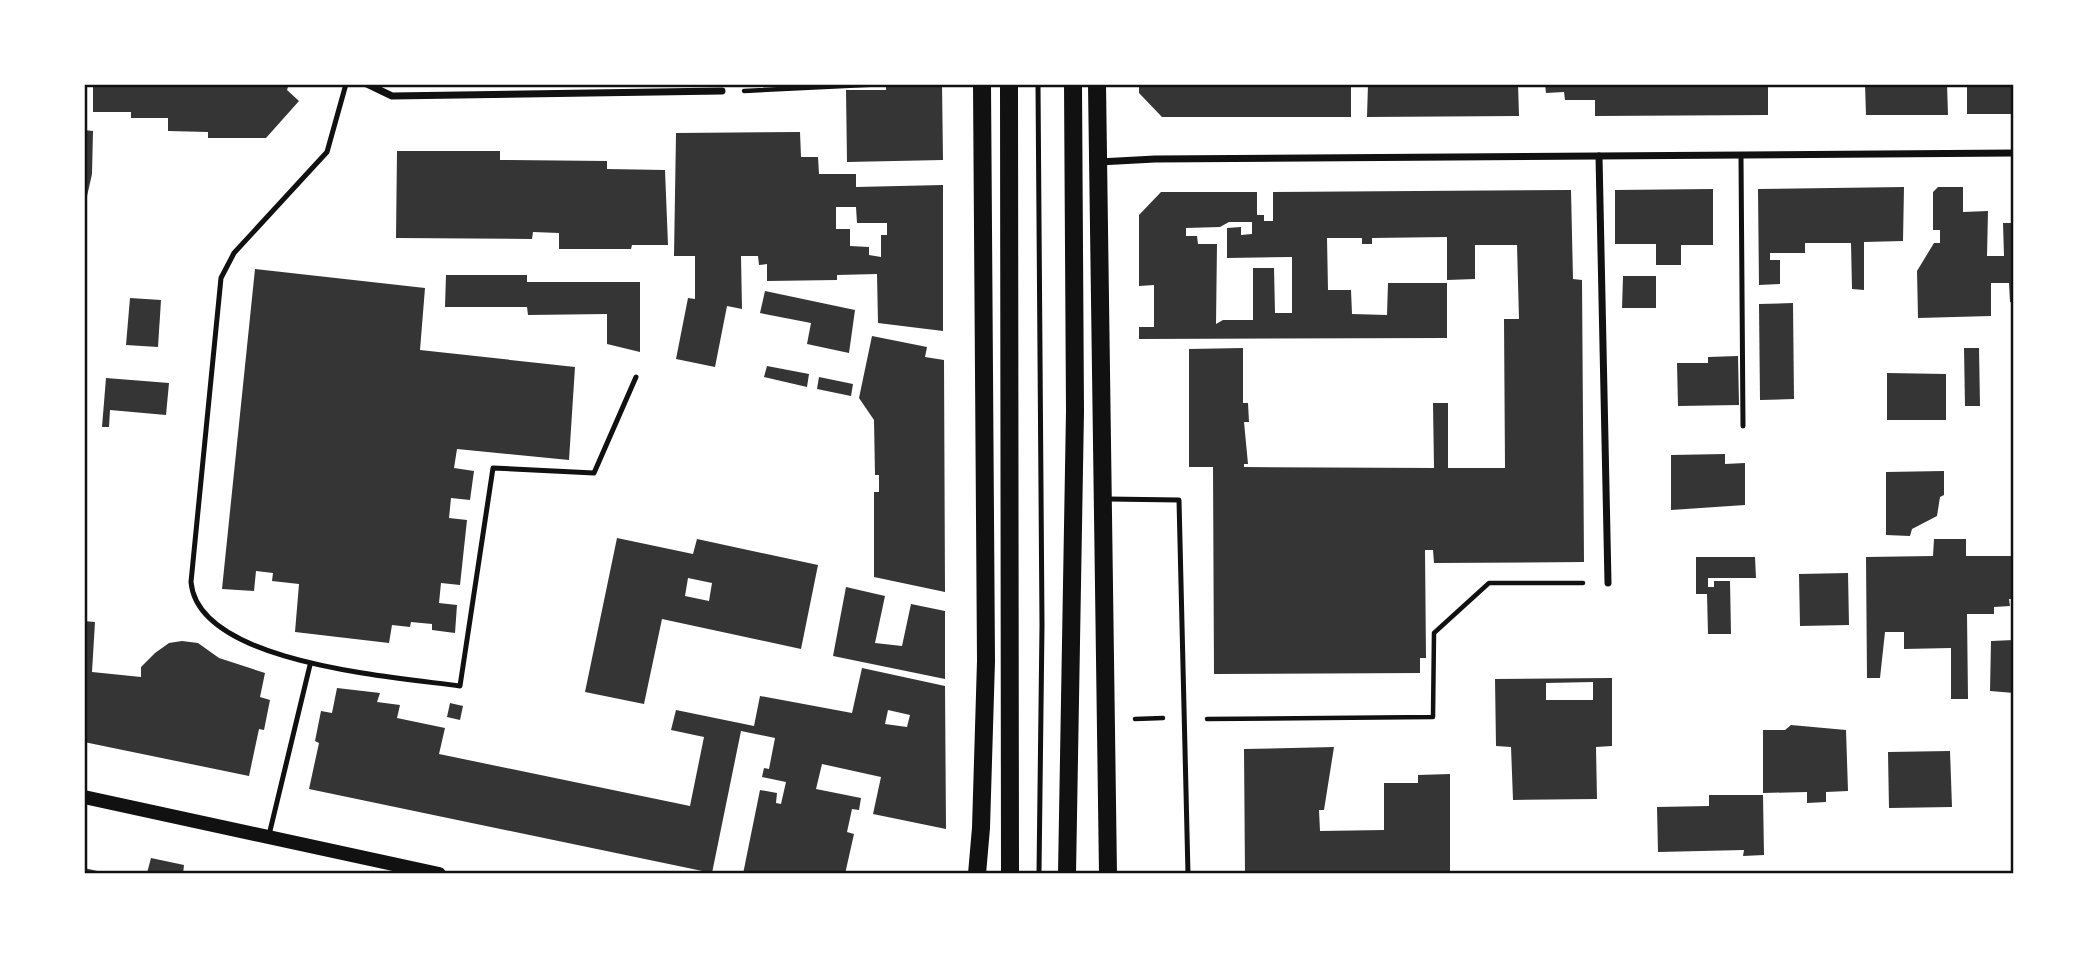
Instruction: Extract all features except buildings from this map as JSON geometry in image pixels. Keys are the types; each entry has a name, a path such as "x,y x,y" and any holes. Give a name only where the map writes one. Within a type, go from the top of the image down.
{"main road":[{"path":"977,874 986,661 982,84"},
{"path":"1009,84 1010,874"},
{"path":"1067,874 1075,424 1073,84"},
{"path":"1097,84 1108,874"},
{"path":"84,797 439,874"}],"street":[{"path":"367,84 392,96 722,92"},
{"path":"1098,162 1155,159 2014,153"},
{"path":"1598,156 1608,583"}],"lane":[{"path":"346,84 327,152 234,253 222,278 191,582 197,606 219,630 310,665 460,686 493,468 594,473 636,377"},
{"path":"1038,84 1042,625 1040,874"},
{"path":"1741,156 1743,426"},
{"path":"1102,499 1139,502 1179,500 1188,874"},
{"path":"269,838 310,665"}],"path":[{"path":"722,92 887,84"},
{"path":"1185,719 1433,717 1434,634 1489,583 1608,583"}]}
